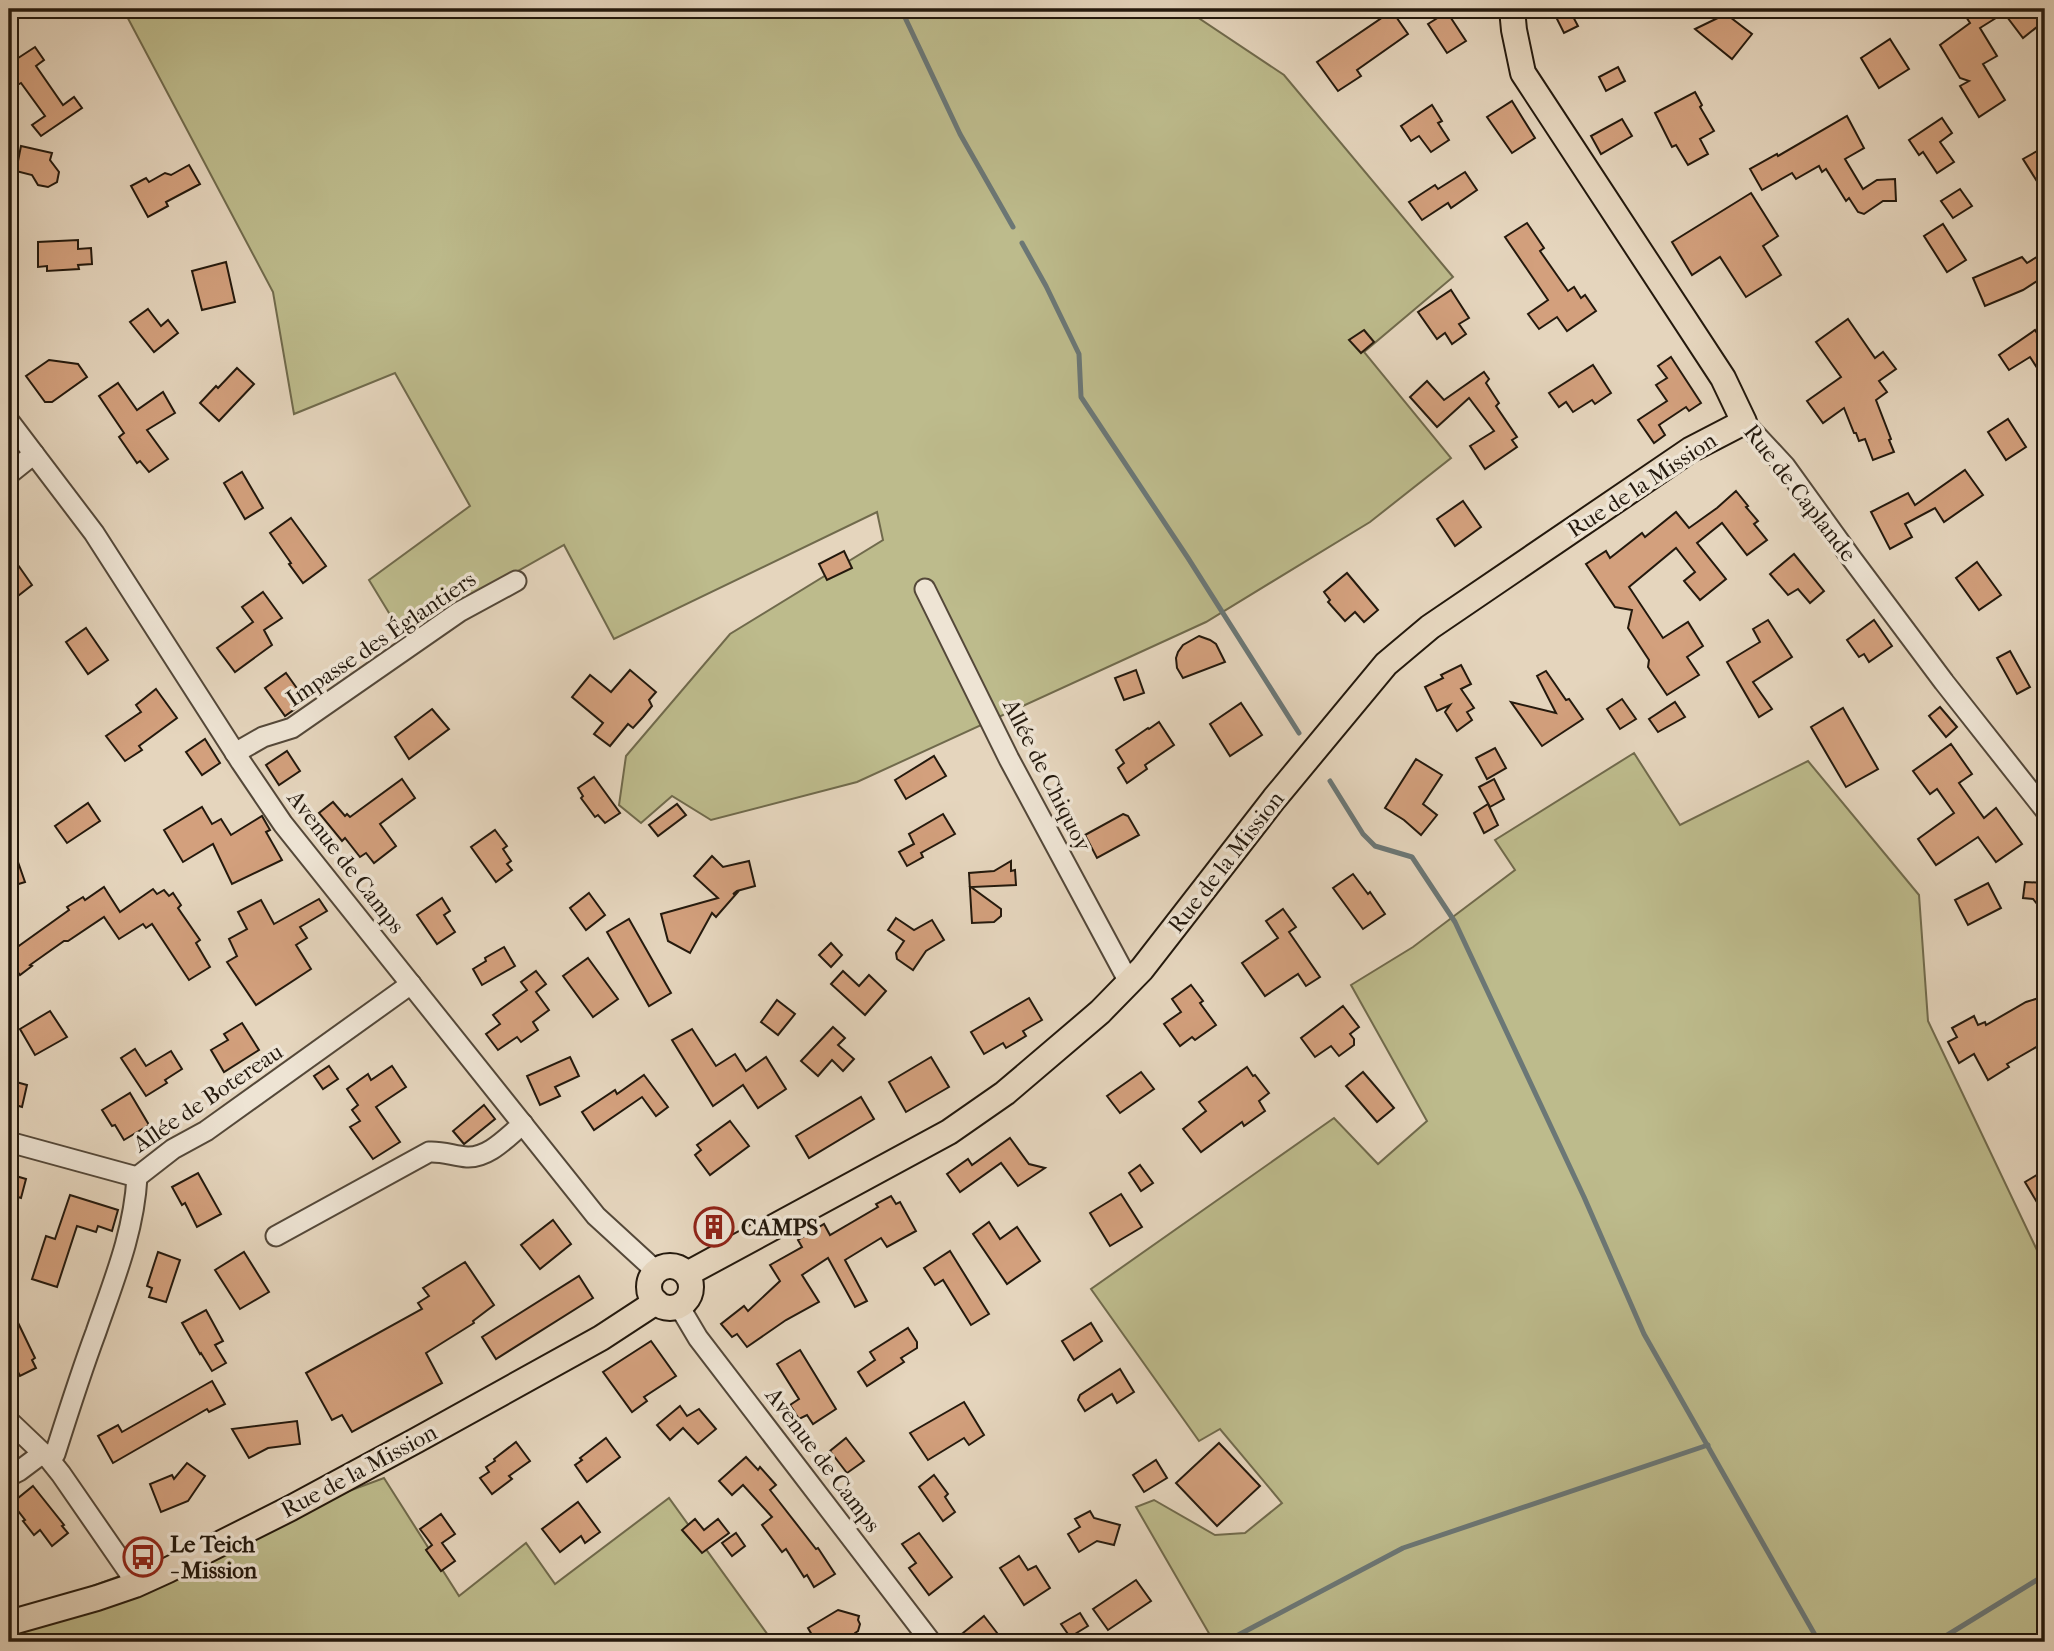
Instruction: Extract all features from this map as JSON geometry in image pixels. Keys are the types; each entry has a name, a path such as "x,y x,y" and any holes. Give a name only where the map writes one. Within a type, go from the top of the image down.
{"main road":[{"name":"Rue de Caplande","path":"1512,9 1523,73 1723,378 1744,422"},
{"name":"Rue de la Mission","path":"687,1274 949,1132 1005,1093 1100,1012 1129,982 1282,789 1386,664 1430,627 1690,450 1744,422"},
{"path":"668,1265 682,1269 687,1274 691,1292 684,1302 667,1304 649,1290 649,1283 656,1271 668,1265"},
{"name":"Rue de la Mission","path":"9,1623 135,1585 279,1514 667,1304"}],"street":[{"name":"Avenue de Camps","path":"9,421 94,533 283,824 596,1216 656,1271"},
{"name":"Rue de Caplande","path":"1744,422 1786,466 1937,672 2045,810"},
{"path":"9,474 34,454"},
{"name":"Impasse des Églantiers","path":"235,753 263,737 292,728 459,612 516,582"},
{"name":"Allée de Chiquoy","path":"925,589 1009,759 1129,982"},
{"name":"Allée de Botereau","path":"46,1456 54,1454 121,1258 132,1221 137,1177 173,1149 206,1131 411,984"},
{"path":"276,1236 429,1152 474,1157 491,1150 523,1124"},
{"path":"9,1142 137,1177"},
{"name":"Avenue de Camps","path":"667,1304 698,1338 931,1642"},
{"path":"9,1421 46,1456 128,1571 135,1585"},
{"path":"9,1476 46,1456"}],"shaded area":[{"path":"123,9 1185,9 1284,75 1453,277 1364,352 1451,458 1370,522 1206,622 857,782 711,820 672,796 641,823 619,805 626,756 730,634 883,540 877,512 614,639 564,545 403,636 369,580 470,506 395,373 294,414 273,292"},
{"path":"1634,753 1680,825 1808,761 1919,895 1928,1021 2045,1267 2045,1642 1214,1642 1136,1507 1154,1500 1215,1535 1245,1533 1282,1503 1220,1429 1199,1441 1091,1289 1334,1118 1378,1164 1427,1121 1351,985 1413,947 1515,870 1495,840"},
{"path":"384,1478 459,1596 526,1543 555,1584 669,1498 773,1642 9,1642 9,1617"}],"building":[{"path":"1552,9 1569,9 1578,26 1564,33"},
{"path":"1961,9 2031,9 2042,23 2023,38 2004,13 1980,28 1997,56 1983,64 2005,100 1979,117 1960,86 1969,81 1960,78 1940,45 1970,23"},
{"path":"1392,11 1408,34 1357,70 1361,76 1338,91 1317,62"},
{"path":"1447,12 1466,41 1447,53 1428,24"},
{"path":"1726,14 1752,34 1732,59 1695,29"},
{"path":"1890,39 1909,69 1879,88 1861,58"},
{"path":"35,47 44,60 36,66 63,105 74,97 82,108 41,136 32,125 45,116 21,83 14,87 9,79 9,64"},
{"path":"1618,67 1625,81 1606,91 1599,77"},
{"path":"1695,92 1714,131 1700,139 1708,154 1688,165 1676,145 1672,147 1655,113"},
{"path":"1512,101 1535,138 1512,153 1487,117"},
{"path":"1432,105 1442,121 1438,123 1449,140 1431,152 1419,136 1411,141 1401,126"},
{"path":"1847,116 1864,148 1845,159 1863,189 1877,180 1895,179 1896,201 1883,201 1864,214 1858,212 1849,198 1846,201 1826,169 1822,172 1819,166 1796,179 1792,173 1762,190 1750,169"},
{"path":"1942,118 1952,133 1940,142 1954,162 1937,173 1923,152 1919,155 1909,140"},
{"path":"1622,119 1632,136 1601,154 1591,136"},
{"path":"21,146 52,153 50,160 59,172 57,182 48,187 38,185 32,175 16,171"},
{"path":"2039,150 2045,160 2045,194 2023,159"},
{"path":"189,165 200,184 166,202 168,206 148,217 131,186 146,178 149,182 165,173 171,175"},
{"path":"1465,172 1477,190 1451,208 1448,203 1422,220 1409,202 1435,185 1438,189"},
{"path":"1960,189 1972,206 1953,218 1941,201"},
{"path":"1751,193 1778,236 1763,246 1781,275 1746,297 1720,257 1692,275 1672,242"},
{"path":"1527,223 1544,248 1540,251 1568,291 1574,287 1581,298 1585,295 1596,311 1567,331 1557,317 1539,329 1528,314 1548,300 1505,237"},
{"path":"1943,224 1966,260 1947,272 1924,236"},
{"path":"78,240 78,249 91,248 92,264 78,265 79,269 47,271 47,266 38,267 38,242"},
{"path":"2045,252 2045,276 2023,290 1985,306 1973,278 2022,257 2027,263"},
{"path":"226,262 235,302 202,310 192,271"},
{"path":"1451,290 1469,318 1459,324 1466,334 1452,344 1445,333 1437,339 1418,312"},
{"path":"148,309 161,326 168,320 178,333 154,352 130,322"},
{"path":"1848,319 1875,358 1883,352 1896,369 1879,381 1887,392 1876,400 1894,452 1873,460 1865,439 1859,441 1854,433 1844,408 1823,423 1807,401 1841,377 1816,342"},
{"path":"1364,330 1374,342 1361,353 1349,340"},
{"path":"2035,330 2045,346 2045,380 2030,357 2009,370 1999,355"},
{"path":"1671,357 1701,403 1689,411 1686,407 1659,425 1665,435 1654,443 1638,420 1667,401 1656,385 1667,378 1658,366"},
{"path":"49,360 78,364 87,377 52,402 45,402 26,376"},
{"path":"1593,365 1611,393 1595,404 1592,400 1573,412 1566,402 1559,407 1549,393"},
{"path":"237,368 254,384 219,421 200,403"},
{"path":"1484,372 1489,379 1486,383 1499,403 1496,406 1517,437 1512,440 1517,447 1485,469 1470,446 1494,431 1469,398 1437,427 1410,397 1427,381 1444,400"},
{"path":"118,383 137,410 163,392 175,413 147,430 168,459 149,472 140,461 137,463 119,437 124,433 99,396"},
{"path":"2008,419 2026,447 2006,460 1988,432"},
{"path":"1965,470 1983,495 1944,522 1935,508 1905,524 1912,537 1890,549 1871,512 1908,493 1915,505"},
{"path":"242,472 263,508 245,519 224,483"},
{"path":"1736,491 1758,521 1754,524 1767,540 1747,555 1722,523 1697,543 1726,579 1700,600 1684,581 1695,572 1676,548 1629,587 1663,638 1688,622 1703,646 1687,657 1699,675 1667,695 1648,667 1649,660 1628,628 1632,610 1615,607 1586,564 1606,551 1610,558 1642,533 1645,537 1676,512 1689,528"},
{"path":"1463,501 1481,527 1455,546 1437,519"},
{"path":"291,518 326,566 303,583 270,533"},
{"path":"844,551 852,568 827,580 819,564"},
{"path":"1794,554 1824,591 1810,603 1798,589 1788,595 1770,574"},
{"path":"1977,562 2001,595 1979,610 1956,578"},
{"path":"18,565 32,585 9,603 9,572"},
{"path":"1347,573 1378,610 1364,622 1355,612 1345,621 1328,602 1330,600 1324,592"},
{"path":"263,592 282,618 264,630 272,645 235,672 217,648 253,622 242,607"},
{"path":"1768,620 1792,657 1753,682 1772,709 1759,717 1727,662 1760,642 1753,629"},
{"path":"1874,620 1892,646 1869,662 1864,654 1859,657 1847,640"},
{"path":"86,628 108,660 88,674 66,642"},
{"path":"1199,636 1216,644 1225,662 1183,678 1177,668 1178,652 1183,645"},
{"path":"2010,651 2030,687 2017,694 1997,658"},
{"path":"1461,665 1471,684 1461,689 1474,708 1467,712 1472,720 1457,731 1445,712 1450,705 1437,711 1425,687"},
{"path":"630,670 656,692 649,700 652,706 643,717 633,728 628,724 610,746 594,734 603,723 572,697 590,675 611,692"},
{"path":"1136,670 1144,693 1124,700 1115,678"},
{"path":"1546,671 1583,719 1542,746 1511,702 1556,713 1537,676"},
{"path":"286,673 306,701 285,716 265,688"},
{"path":"156,689 177,718 139,746 142,750 125,761 106,736 141,712 136,705"},
{"path":"1622,699 1636,719 1620,729 1607,709"},
{"path":"1675,702 1685,717 1658,732 1649,719"},
{"path":"1241,703 1262,735 1230,756 1210,724"},
{"path":"1940,707 1957,727 1946,737 1929,716"},
{"path":"1843,708 1878,769 1846,787 1811,727"},
{"path":"432,709 449,729 409,759 395,737"},
{"path":"1159,722 1174,745 1145,765 1147,769 1127,783 1118,768 1124,763 1116,750"},
{"path":"205,739 220,763 202,775 186,752"},
{"path":"1951,744 1972,774 1959,783 1984,818 1996,808 2022,844 1996,862 1978,837 1936,865 1918,839 1954,813 1937,789 1930,794 1913,771"},
{"path":"1495,748 1506,768 1487,779 1476,758"},
{"path":"287,751 300,771 279,785 266,765"},
{"path":"934,756 946,776 906,799 895,780"},
{"path":"1416,759 1442,775 1423,804 1437,815 1421,835 1385,808"},
{"path":"594,777 620,813 605,823 598,815 595,817 581,798 583,796 578,788"},
{"path":"402,779 415,798 380,824 396,846 374,863 366,853 360,857 345,838 342,841 319,813 333,802 345,816 347,814 350,817"},
{"path":"1494,779 1504,799 1490,807 1479,787"},
{"path":"88,803 100,821 67,843 55,826"},
{"path":"677,804 686,815 658,836 649,825"},
{"path":"1488,804 1498,825 1484,833 1474,813"},
{"path":"202,807 212,824 221,819 231,835 262,816 270,830 266,832 282,860 232,884 213,844 183,862 164,830"},
{"path":"943,814 955,834 921,853 923,857 907,866 899,852 914,844 909,834"},
{"path":"1123,814 1128,816 1139,835 1097,858 1085,835"},
{"path":"495,830 507,846 503,849 511,861 507,864 512,870 496,882 471,847"},
{"path":"9,842 25,882 9,887"},
{"path":"712,856 723,867 749,861 755,886 733,894 737,893 716,917 712,913 690,953 668,941 661,914 718,898 694,876"},
{"path":"1011,861 1016,885 971,887 1001,909 1001,916 994,922 972,923 969,873 994,871"},
{"path":"1353,874 1385,914 1363,929 1333,888"},
{"path":"2025,882 2045,883 2045,914 2033,899 2023,898"},
{"path":"1988,883 2001,908 1968,925 1955,900"},
{"path":"104,887 120,912 153,889 157,894 164,890 169,896 173,893 181,905 178,908 200,940 196,943 210,967 189,980 152,924 146,928 143,924 119,939 104,917 64,941 20,975 17,971 9,976 9,953 69,910 67,907 83,897 85,900"},
{"path":"589,893 605,915 586,930 570,908"},
{"path":"442,898 450,911 444,915 455,932 437,944 417,915"},
{"path":"319,899 327,911 300,927 307,938 296,945 311,969 256,1005 227,962 237,956 229,939 247,929 238,912 261,900 274,924"},
{"path":"1283,909 1296,927 1289,932 1320,977 1306,986 1298,974 1265,996 1242,963 1278,938 1266,921"},
{"path":"896,918 914,930 932,920 944,940 926,951 913,970 897,959 896,953 904,941 888,930"},
{"path":"629,919 671,993 649,1006 607,932"},
{"path":"831,943 842,955 831,967 819,955"},
{"path":"504,947 515,966 482,985 473,969"},
{"path":"588,958 618,999 593,1017 563,976"},
{"path":"536,971 546,984 536,992 549,1010 533,1022 538,1030 521,1042 517,1037 498,1050 486,1034 500,1024 493,1015 527,990 521,982"},
{"path":"843,971 859,986 869,975 886,991 865,1015 831,984"},
{"path":"1191,985 1216,1025 1195,1040 1192,1037 1180,1046 1164,1024 1181,1012 1172,999"},
{"path":"2045,996 2045,1042 2007,1064 2009,1067 1988,1080 1974,1054 1959,1063 1948,1042 1957,1037 1952,1028 1974,1016 1978,1025 1985,1022 1986,1025 2026,1002"},
{"path":"1029,998 1042,1020 1023,1031 1026,1036 1006,1048 1003,1043 984,1054 971,1032"},
{"path":"777,1000 795,1014 778,1035 761,1022"},
{"path":"1343,1006 1359,1027 1350,1034 1354,1045 1339,1056 1331,1046 1315,1057 1301,1038"},
{"path":"50,1011 67,1037 35,1055 20,1029"},
{"path":"242,1023 259,1050 224,1072 211,1050 228,1040 224,1034"},
{"path":"833,1027 845,1038 838,1045 854,1059 843,1071 832,1060 818,1076 801,1061"},
{"path":"692,1029 716,1066 735,1054 746,1071 766,1057 786,1089 758,1108 743,1085 713,1106 672,1040"},
{"path":"135,1049 146,1066 171,1051 182,1069 165,1080 167,1083 146,1096 121,1058"},
{"path":"570,1057 579,1076 555,1087 560,1096 540,1105 527,1076"},
{"path":"931,1057 949,1087 906,1112 889,1082"},
{"path":"329,1066 338,1079 323,1089 314,1076"},
{"path":"392,1066 406,1087 376,1107 400,1142 373,1159 350,1127 360,1121 352,1110 358,1105 347,1089 368,1074 371,1080"},
{"path":"1247,1067 1269,1093 1259,1101 1265,1111 1244,1126 1242,1122 1201,1152 1183,1129 1206,1111 1199,1102"},
{"path":"1141,1072 1154,1089 1120,1113 1107,1096"},
{"path":"1363,1072 1394,1108 1377,1122 1346,1086"},
{"path":"644,1075 668,1107 656,1116 642,1097 594,1130 582,1112 615,1090 617,1094"},
{"path":"9,1080 27,1085 22,1107 9,1103"},
{"path":"130,1093 149,1125 124,1140 102,1110"},
{"path":"861,1097 874,1119 809,1158 796,1136"},
{"path":"484,1105 495,1119 464,1144 453,1131"},
{"path":"730,1121 749,1146 710,1175 695,1155 701,1150 697,1145"},
{"path":"1010,1138 1029,1164 1045,1168 1018,1186 1001,1163 960,1192 947,1174 968,1159 972,1165"},
{"path":"1140,1165 1153,1183 1141,1191 1129,1173"},
{"path":"2045,1170 2045,1216 2025,1182"},
{"path":"198,1173 221,1214 197,1227 185,1203 182,1205 172,1187"},
{"path":"9,1174 26,1179 21,1198 9,1194"},
{"path":"1121,1194 1142,1227 1110,1246 1090,1213"},
{"path":"70,1195 118,1210 112,1231 98,1226 96,1232 77,1226 57,1287 32,1279 46,1236 55,1239"},
{"path":"891,1196 896,1204 900,1202 916,1231 887,1247 881,1238 845,1260 867,1301 855,1307 828,1258 802,1275 819,1302 786,1320 747,1347 737,1334 732,1337 721,1324 744,1306 748,1311 780,1281 770,1265 802,1247 798,1240 824,1224 830,1235 878,1207 876,1204"},
{"path":"553,1220 571,1244 540,1269 521,1245"},
{"path":"989,1222 1000,1239 1017,1227 1040,1261 1007,1284 973,1234"},
{"path":"950,1251 989,1314 971,1325 943,1280 935,1285 924,1268"},
{"path":"158,1252 180,1260 166,1302 149,1297 152,1288 147,1286"},
{"path":"244,1252 269,1292 240,1309 215,1270"},
{"path":"465,1262 494,1305 473,1321 474,1323 426,1353 442,1383 352,1432 342,1415 332,1420 306,1373 422,1309 418,1303 429,1296 423,1288"},
{"path":"579,1276 593,1298 496,1359 482,1337"},
{"path":"9,1304 35,1358 32,1360 36,1368 20,1376 9,1354"},
{"path":"206,1310 223,1341 215,1345 226,1363 212,1371 182,1323"},
{"path":"1091,1323 1102,1341 1074,1360 1062,1341"},
{"path":"908,1328 917,1342 917,1348 901,1358 904,1362 867,1386 858,1372 875,1360 870,1352"},
{"path":"651,1341 676,1376 644,1397 647,1401 632,1412 603,1372"},
{"path":"800,1350 836,1409 813,1424 807,1415 799,1419 790,1405 799,1399 777,1364"},
{"path":"1120,1369 1134,1392 1117,1403 1112,1394 1085,1411 1078,1400 1080,1395"},
{"path":"212,1381 225,1404 209,1412 207,1409 113,1463 98,1436 118,1425 122,1432"},
{"path":"964,1402 984,1435 969,1445 964,1438 928,1460 910,1433"},
{"path":"680,1406 687,1416 699,1409 716,1429 698,1444 683,1428 670,1440 657,1425"},
{"path":"297,1421 300,1444 268,1448 249,1458 232,1429"},
{"path":"606,1438 620,1457 587,1482 575,1465"},
{"path":"846,1438 864,1461 847,1473 830,1451"},
{"path":"516,1442 530,1461 509,1476 512,1479 492,1494 480,1478 489,1472 486,1467 495,1461 494,1459"},
{"path":"1219,1443 1260,1486 1217,1526 1176,1483"},
{"path":"746,1457 758,1470 760,1467 776,1485 770,1490 816,1549 818,1548 835,1574 814,1587 807,1575 804,1577 786,1549 782,1552 762,1525 772,1517 743,1485 732,1495 719,1481"},
{"path":"1156,1460 1167,1478 1144,1492 1133,1475"},
{"path":"187,1463 205,1476 188,1501 161,1512 150,1484 172,1475 174,1479"},
{"path":"934,1475 948,1494 945,1497 955,1512 943,1521 919,1487"},
{"path":"33,1486 68,1533 52,1546 40,1530 34,1535 12,1503"},
{"path":"578,1502 600,1532 585,1543 581,1536 560,1552 542,1529"},
{"path":"1090,1511 1094,1518 1120,1525 1114,1545 1097,1541 1079,1552 1068,1534 1080,1527 1075,1519"},
{"path":"441,1514 455,1534 442,1543 455,1561 441,1571 426,1550 432,1545 420,1529"},
{"path":"695,1519 704,1530 718,1519 729,1533 702,1553 682,1530"},
{"path":"736,1533 745,1546 732,1556 722,1543"},
{"path":"919,1533 952,1577 929,1595 909,1568 916,1563 902,1544"},
{"path":"1019,1556 1028,1570 1036,1566 1050,1588 1024,1605 1000,1568"},
{"path":"1136,1580 1151,1601 1108,1630 1093,1609"},
{"path":"838,1610 859,1616 860,1624 854,1637 841,1634 826,1642 816,1642 808,1628"},
{"path":"1080,1613 1088,1626 1070,1637 1061,1624"},
{"path":"984,1616 1004,1642 950,1642 963,1633"}],"waterway":[{"path":"901,9 960,134 1013,227"},
{"path":"1022,243 1079,354 1081,397 1188,558 1299,733"},
{"path":"1330,781 1363,834 1375,846 1412,857 1455,922 1584,1197 1644,1334 1819,1642"},
{"path":"1225,1642 1403,1548 1708,1445"},
{"path":"1936,1642 2045,1575"}],"place":[{"name":"CAMPS","path":"714,1227"},
{"name":"Le Teich - Mission","path":"143,1557"}]}
